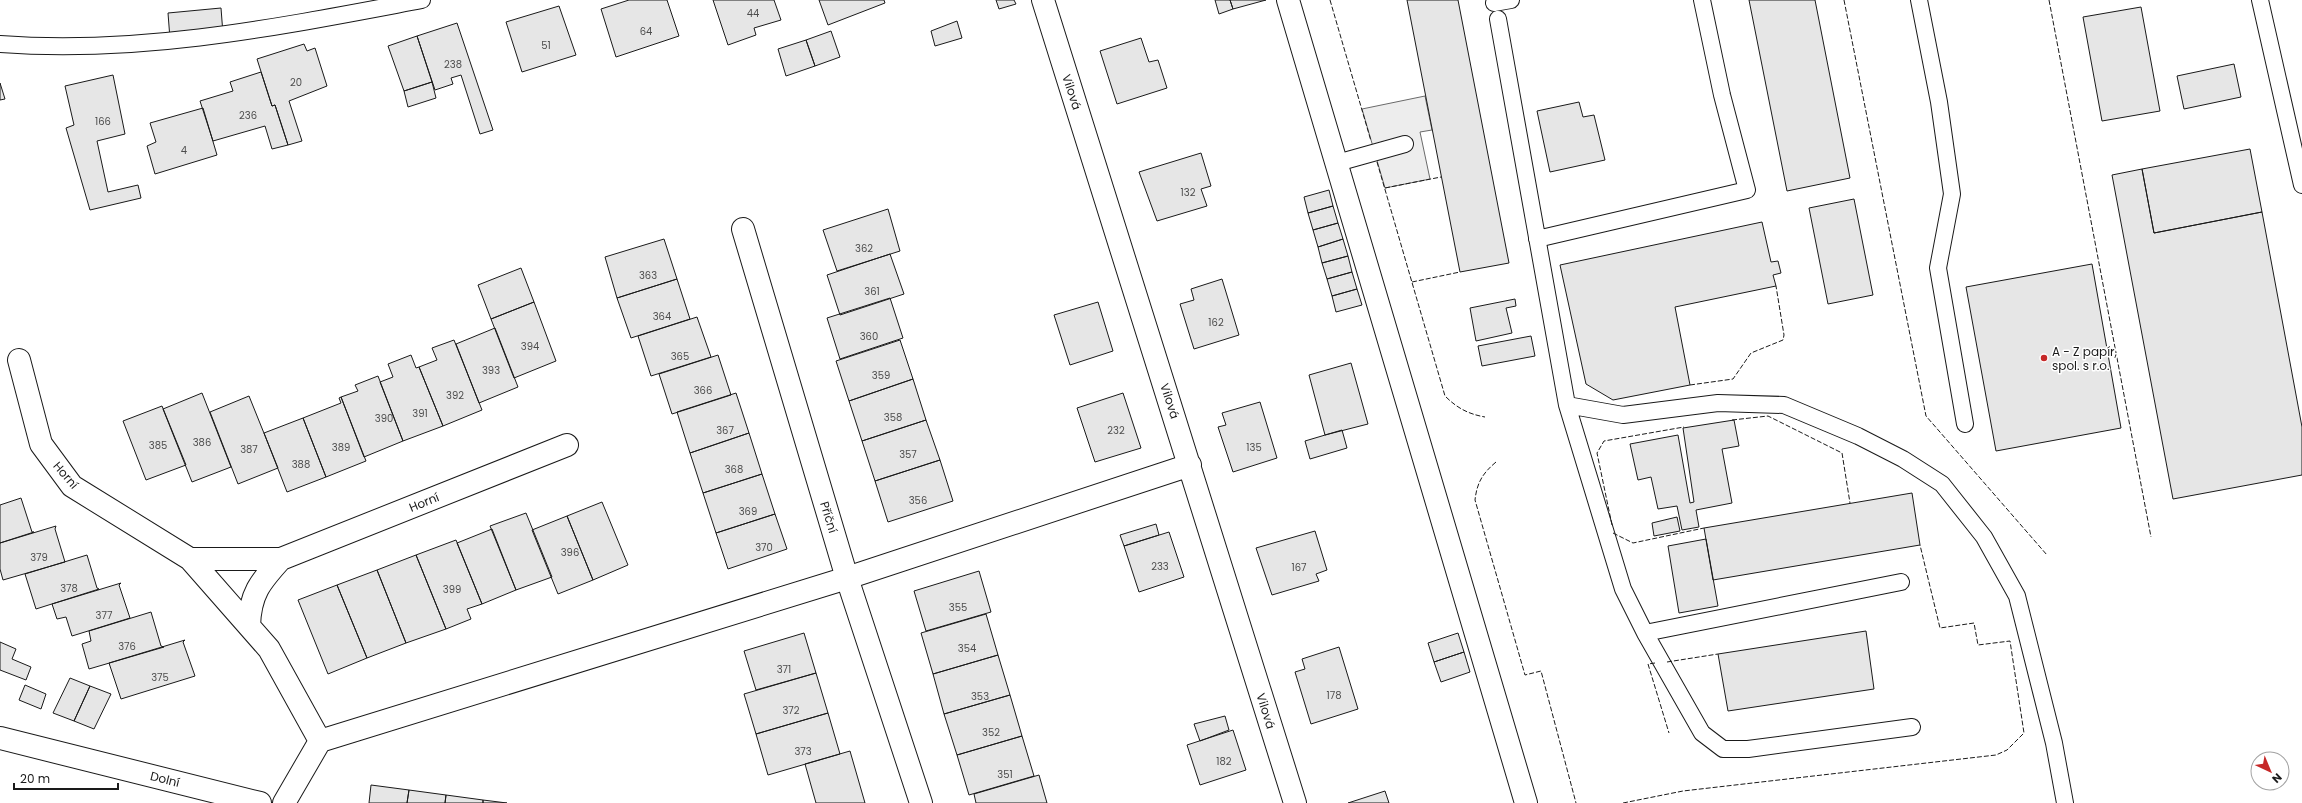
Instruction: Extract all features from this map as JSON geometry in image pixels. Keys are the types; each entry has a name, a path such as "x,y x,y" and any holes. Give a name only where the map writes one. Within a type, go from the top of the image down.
{"street":[{"name":"Vilová","path":"1043,0 1295,803"},
{"path":"1288,0 1526,803"},
{"name":"Příční","path":"743,229 847,578 921,803"},
{"name":"Horní","path":"19,360 41,444 72,486 190,559 269,650 320,741"},
{"name":"Horní","path":"190,559 281,559 567,445"},
{"path":"284,803 320,741 847,578 1190,465"},
{"name":"Horní","path":"248,626 250,606 261,582 281,559"},
{"name":"Dolní","path":"0,738 260,803"}],"lane":[{"path":"0,44 47,48 230,35 422,0"},
{"path":"1511,0 1496,11 1568,405 1623,589 1645,633 1702,733 1723,749 1748,749 1912,727"},
{"path":"1537,239 1747,190 1722,95 1702,0"},
{"path":"1919,0 1939,102 1952,194 1938,268 1966,424"},
{"path":"2260,0 2302,185"},
{"path":"1337,163 1405,144"},
{"path":"1568,405 1623,415 1718,403 1784,405 1858,436 1903,459 1942,484 1984,537 2017,596 2054,743 2065,803"},
{"path":"1645,633 1901,582"}],"shaded area":[{"path":"1425,96 1432,130 1420,132 1430,179 1385,188 1362,109"}],"building":[{"path":"629,0 667,0 679,36 616,57 601,9"},
{"path":"713,0 774,0 781,20 754,28 756,35 728,45"},
{"path":"819,0 884,0 885,3 828,25"},
{"path":"996,0 1014,0 1016,4 999,9"},
{"path":"1215,0 1230,0 1233,9 1219,14"},
{"path":"1230,0 1266,0 1233,9"},
{"path":"1407,0 1458,0 1509,263 1460,272"},
{"path":"1749,0 1815,0 1850,178 1787,191"},
{"path":"559,6 576,55 522,72 506,22"},
{"path":"2141,7 2160,111 2102,121 2083,17"},
{"path":"221,8 223,34 170,39 168,13"},
{"path":"957,21 962,38 935,46 931,31"},
{"path":"457,23 493,130 480,134 461,75 451,78 453,84 435,90 417,36"},
{"path":"831,31 840,57 815,66 806,40"},
{"path":"417,36 432,82 404,91 388,46"},
{"path":"1141,38 1149,62 1158,60 1167,88 1117,104 1100,51"},
{"path":"806,40 815,66 786,76 778,49"},
{"path":"304,44 307,51 315,48 327,86 289,101 302,141 288,145 275,105 272,106 257,59"},
{"path":"2234,64 2241,97 2184,109 2177,76"},
{"path":"261,72 272,106 275,105 288,145 272,149 265,126 213,141 200,101 233,91 230,82"},
{"path":"113,75 125,134 97,141 108,192 138,185 141,198 90,210 66,128 74,125 65,86"},
{"path":"432,82 436,98 408,107 404,91"},
{"path":"0,83 5,99 0,100"},
{"path":"1579,102 1583,117 1594,115 1605,160 1550,172 1537,111"},
{"path":"203,108 217,155 155,174 147,146 156,142 150,123"},
{"path":"2250,149 2262,212 2154,233 2142,169"},
{"path":"1201,153 1211,186 1201,189 1207,206 1157,221 1139,172"},
{"path":"2142,169 2154,233 2262,212 2302,427 2302,475 2173,499 2112,175"},
{"path":"1329,190 1333,206 1308,213 1304,197"},
{"path":"1854,199 1873,295 1828,304 1809,208"},
{"path":"1333,206 1338,223 1313,230 1308,213"},
{"path":"888,209 900,251 837,271 823,230"},
{"path":"1762,222 1771,262 1778,261 1781,273 1773,275 1776,286 1675,307 1690,385 1613,400 1586,384 1560,265"},
{"path":"1338,223 1343,239 1318,247 1313,230"},
{"path":"664,239 677,279 617,298 605,257"},
{"path":"1343,239 1348,256 1322,263 1318,247"},
{"path":"890,254 904,294 840,315 827,275"},
{"path":"1348,256 1352,272 1327,279 1322,263"},
{"name":"A - Z papír, spol. s r.o.","path":"2092,264 2121,428 1996,451 1966,287"},
{"path":"521,268 534,302 491,319 478,285"},
{"path":"1352,272 1357,289 1332,296 1327,279"},
{"path":"677,279 690,319 631,338 617,298"},
{"path":"1222,279 1239,335 1194,349 1180,304 1194,300 1191,289"},
{"path":"1357,289 1362,305 1336,312 1332,296"},
{"path":"890,298 903,338 840,359 827,318"},
{"path":"1515,299 1516,306 1506,308 1512,333 1476,341 1470,308"},
{"path":"534,302 556,361 514,378 491,319"},
{"path":"1098,302 1113,351 1070,365 1054,315"},
{"path":"697,317 711,357 651,376 638,336"},
{"path":"495,328 518,387 479,403 456,344"},
{"path":"1531,336 1535,356 1482,366 1478,346"},
{"path":"454,340 482,410 443,426 419,367 437,360 432,348"},
{"path":"900,340 913,379 849,401 836,361"},
{"path":"411,355 416,368 419,367 443,426 403,441 380,382 393,377 388,364"},
{"path":"718,355 731,395 672,414 659,374"},
{"path":"1351,363 1368,424 1325,435 1309,375"},
{"path":"378,376 403,441 364,457 341,397 358,391 355,385"},
{"path":"913,379 926,420 862,441 849,401"},
{"path":"202,393 231,467 192,482 163,409"},
{"path":"736,393 749,433 690,453 677,412"},
{"path":"1123,393 1141,448 1095,462 1077,408"},
{"path":"249,396 278,468 238,484 210,412"},
{"path":"341,397 366,461 326,477 303,418 341,403 339,398"},
{"path":"1260,402 1277,458 1233,472 1218,427 1226,425 1222,413"},
{"path":"162,406 186,465 146,480 123,421"},
{"path":"303,418 326,477 287,492 264,433"},
{"path":"926,420 940,460 875,481 862,441"},
{"path":"1734,420 1739,446 1722,449 1732,503 1696,510 1699,527 1682,530 1677,506 1658,509 1651,477 1638,480 1630,444 1678,435 1690,503 1694,502 1683,428"},
{"path":"1342,430 1347,448 1310,459 1305,441"},
{"path":"749,433 762,474 703,493 690,453"},
{"path":"940,460 953,501 888,522 875,481"},
{"path":"762,474 775,514 716,533 703,493"},
{"path":"1912,493 1920,545 1713,580 1704,528"},
{"path":"21,498 32,532 34,532 0,543 0,505"},
{"path":"602,502 628,565 593,580 567,516"},
{"path":"526,513 552,577 516,590 490,526"},
{"path":"775,514 787,549 728,569 716,533"},
{"path":"567,516 593,580 558,594 532,530"},
{"path":"1677,517 1680,531 1654,536 1652,523"},
{"path":"1156,524 1159,535 1124,546 1120,535"},
{"path":"56,526 55,529 65,562 3,580 0,569 0,543"},
{"path":"492,529 516,590 482,604 457,543"},
{"path":"1315,531 1327,570 1316,574 1319,581 1272,595 1256,548"},
{"path":"1169,532 1184,577 1139,592 1124,546"},
{"path":"1706,539 1718,606 1679,613 1668,546"},
{"path":"456,540 482,604 467,609 471,619 446,629 416,555"},
{"path":"87,555 97,588 99,589 36,609 25,574"},
{"path":"416,555 446,629 406,643 377,570"},
{"path":"377,570 406,643 367,658 337,585"},
{"path":"979,571 991,612 926,631 914,591"},
{"path":"121,583 119,585 130,618 72,636 66,617 57,619 52,604"},
{"path":"337,585 367,658 328,674 298,600"},
{"path":"151,612 161,646 164,647 89,669 82,644 91,641 89,631"},
{"path":"986,614 998,655 933,674 921,633"},
{"path":"1866,631 1874,689 1728,711 1718,654"},
{"path":"804,633 816,673 756,690 744,651"},
{"path":"1458,633 1464,652 1434,662 1428,643"},
{"path":"185,640 183,642 195,676 121,699 109,663"},
{"path":"0,642 16,649 12,659 31,667 26,680 0,670"},
{"path":"1339,647 1358,709 1311,724 1295,672 1305,669 1302,659"},
{"path":"1464,652 1470,672 1441,682 1434,662"},
{"path":"998,655 1010,695 944,714 933,674"},
{"path":"816,673 828,713 756,734 744,694"},
{"path":"70,678 90,686 74,721 53,713"},
{"path":"25,685 46,694 41,709 19,700"},
{"path":"90,686 111,694 94,729 74,721"},
{"path":"1010,695 1022,736 957,755 944,714"},
{"path":"828,713 840,754 768,775 756,734"},
{"path":"1225,716 1229,730 1200,741 1194,724"},
{"path":"1233,730 1246,770 1200,785 1187,745"},
{"path":"1022,736 1034,776 969,795 957,755"},
{"path":"850,751 865,803 816,803 805,764"},
{"path":"1039,775 1047,803 976,803 974,794"},
{"path":"371,785 409,790 407,803 369,803"},
{"path":"409,790 446,795 445,803 407,803"},
{"path":"1385,791 1389,803 1348,803"},
{"path":"446,795 483,800 483,803 445,803"},
{"path":"483,800 507,803 483,803"}],"fence":[{"path":"1330,0 1371,141"},
{"path":"1844,0 1926,416 2047,555"},
{"path":"2049,0 2151,537"},
{"path":"1377,162 1445,396 1463,410 1485,417"},
{"path":"1385,188 1441,177"},
{"path":"1412,282 1460,272"},
{"path":"1690,385 1733,379 1751,353 1783,340 1784,335 1776,286"},
{"path":"1732,420 1768,416 1842,453 1850,503"},
{"path":"1612,525 1597,453 1604,441 1684,427"},
{"path":"1496,462 1481,478 1477,488 1475,500 1525,675 1541,671 1576,803"},
{"path":"1613,533 1633,543 1704,528"},
{"path":"1623,803 1683,791 1996,755 2007,750 2024,733 2010,641 1978,645 1974,623 1940,628 1920,545"},
{"path":"1667,662 1718,654"},
{"path":"1655,663 1648,664 1669,733"}],"place":[{"name":"A - Z papír, spol. s r.o.","path":"2044,358"}]}
